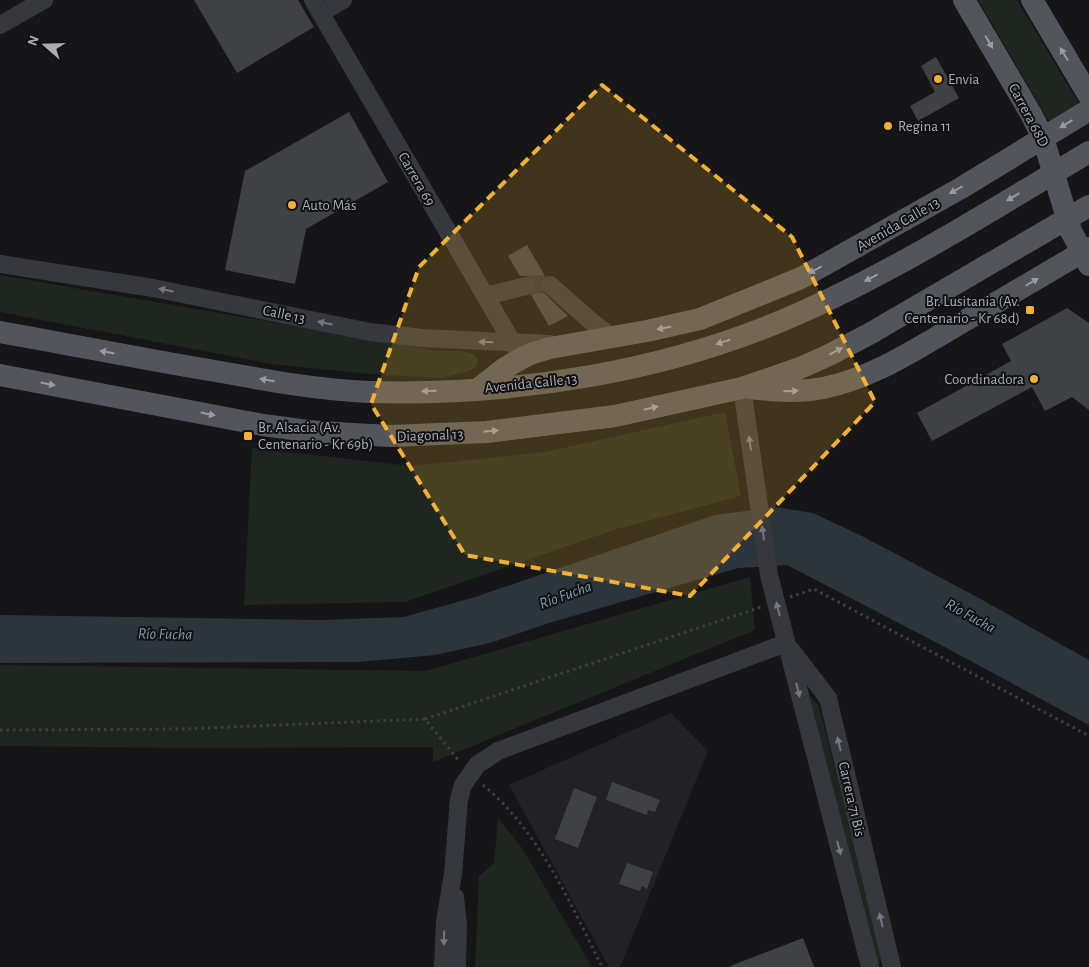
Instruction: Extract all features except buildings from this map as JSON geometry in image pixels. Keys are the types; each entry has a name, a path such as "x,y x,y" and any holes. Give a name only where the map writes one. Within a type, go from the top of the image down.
{"main road":[{"name":"Carrera 68D","path":"964,0 1031,114 1043,138 1055,172 1067,219 1087,255"},
{"path":"1032,0 1089,96"},
{"name":"Avenida Calle 13","path":"477,390 505,368 517,350 550,348 679,325 728,309 802,278 961,188 1089,110"},
{"name":"Avenida Calle 13","path":"477,390 556,382 612,372 673,358 752,333 836,296 905,260 1089,152"},
{"path":"742,388 800,368 871,333 1089,206"},
{"path":"742,388 787,392 841,384 917,349 1087,255"},
{"path":"673,358 728,309"},
{"path":"0,332 181,366 330,388 369,392 477,390"},
{"name":"Diagonal 13","path":"0,375 263,425 308,431 391,436 487,432 562,424 615,416 742,388"}],"street":[{"path":"317,6 343,0"},
{"path":"0,25 35,2"},
{"name":"Carrera 69","path":"317,6 517,350"},
{"name":"Calle 13","path":"0,264 153,288 370,332 517,350"},
{"path":"550,285 613,338"},
{"path":"485,296 526,286"},
{"name":"Carrera 71 Bis","path":"742,388 769,575 870,967"},
{"path":"444,967 445,921 452,874 459,799 463,785 477,765 498,751 786,643"},
{"name":"Carrera 71 Bis","path":"786,643 828,698 892,967"},
{"path":"452,874 458,925 457,967"}],"path":[{"path":"0,730 182,729 425,719 470,774 499,798 537,847 572,906 602,967"}],"highlighted area":[{"path":"602,85 792,237 875,402 690,596 465,555 371,404 419,267"}],"shaded area":[{"path":"978,0 1017,0 1081,107 1050,123"},
{"path":"0,275 438,351 461,351 474,354 478,360 475,368 467,372 441,378 369,374 271,364 0,312"},
{"path":"725,412 741,496 617,529 405,602 244,605 252,448 411,466 545,452"},
{"path":"750,577 755,630 433,762 433,747 189,748 0,746 0,665 425,671"},
{"path":"809,694 819,706 884,961 878,963"},
{"path":"671,713 708,751 620,967 609,967 509,785"},
{"path":"498,818 522,848 592,967 475,967 479,876 494,863"}],"water":[{"name":"Río Fucha","path":"775,507 813,513 862,536 977,597 1089,660 1089,725 787,565 738,568 549,623 490,643 435,655 358,662 0,663 0,615 322,620 404,617 475,597 715,515"}],"tunnel":[{"path":"526,286 550,285"}],"place":[{"name":"Envia","path":"938,79"},
{"name":"Regina 11","path":"888,126"},
{"name":"Auto Más","path":"292,205"},
{"name":"Br. Lusitania (Av. Centenario - Kr 68d)","path":"1030,310"},
{"name":"Coordinadora","path":"1034,379"},
{"name":"Br. Alsacia (Av. Centenario - Kr 69b)","path":"248,436"}]}
